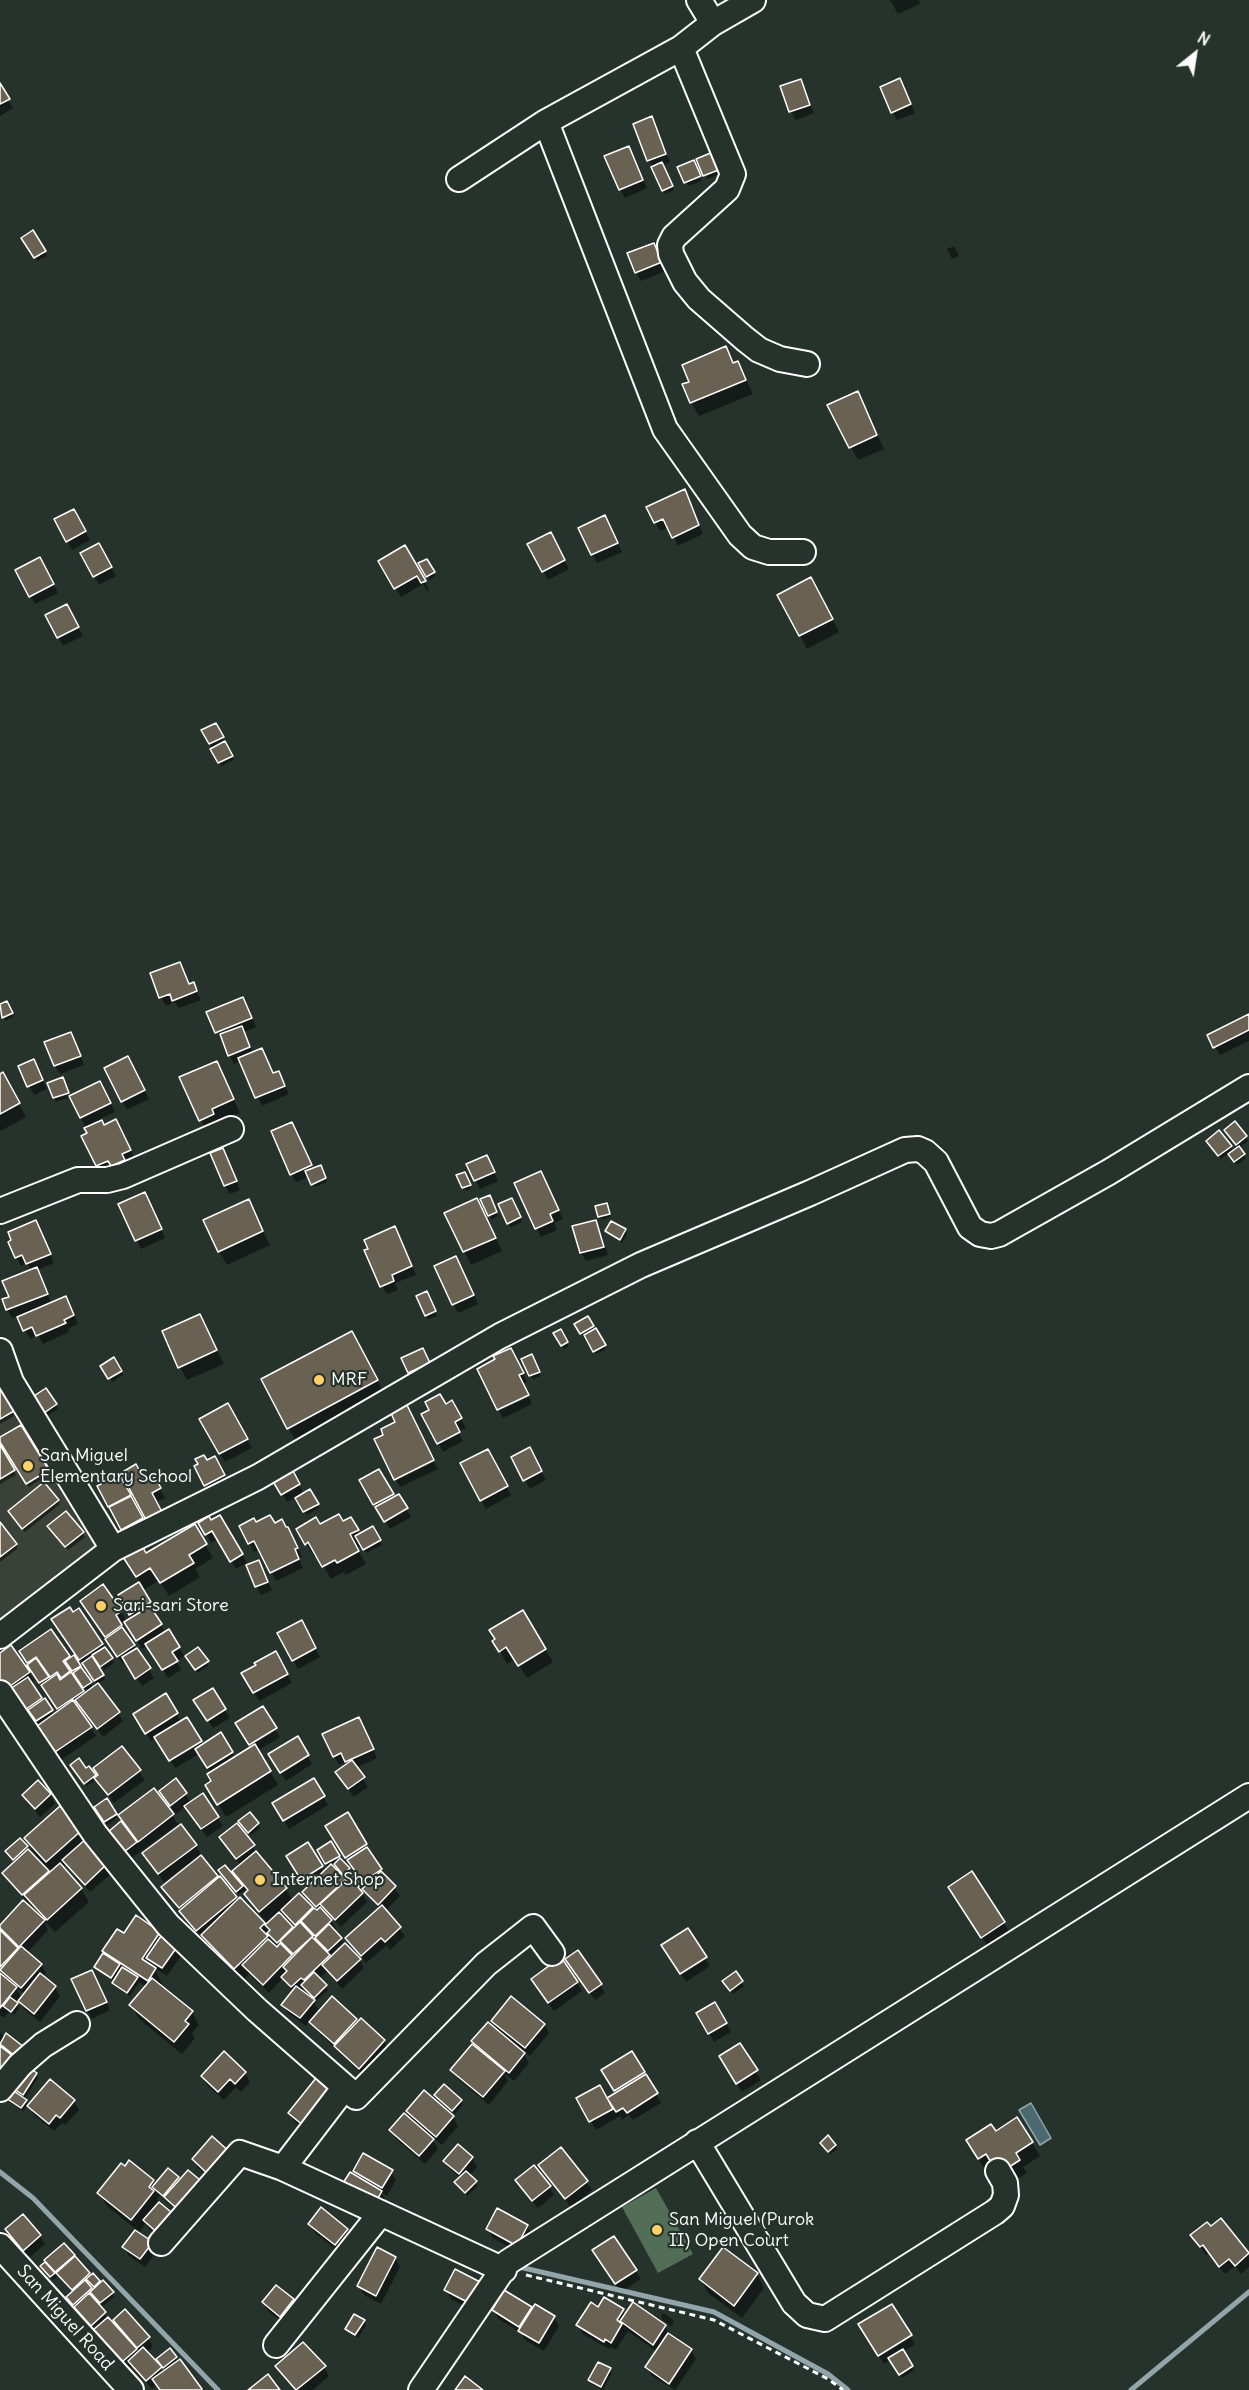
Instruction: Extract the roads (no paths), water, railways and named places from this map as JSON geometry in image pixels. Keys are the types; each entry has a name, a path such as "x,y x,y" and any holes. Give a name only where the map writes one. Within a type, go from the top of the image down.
{"street":[{"path":"699,0 713,23"},
{"path":"459,178 546,123 681,48 713,23 753,0"},
{"path":"681,48 733,174 727,189 674,237 670,245 671,254 685,282 699,299 752,345 780,359 807,364"},
{"path":"546,123 665,429 740,535 753,547 769,552 803,552"},
{"path":"0,1636 113,1549 258,1477 520,1326 641,1265 905,1150 918,1149 936,1162 970,1227 980,1234 991,1236 999,1234 1109,1173 1249,1087"},
{"path":"0,1211 78,1180 106,1180 123,1176 231,1129"},
{"path":"0,1351 11,1382 113,1549"},
{"path":"0,1693 95,1834 168,1925 257,2010 356,2097 486,1964 533,1927 552,1953"},
{"path":"421,2390 508,2262 1249,1796"},
{"path":"0,2090 42,2045 77,2025"},
{"path":"283,2168 345,2087"},
{"path":"697,2142 794,2303 807,2315 825,2319 1002,2206 1006,2195 1005,2183 998,2171"},
{"path":"160,2243 240,2153 283,2168 504,2270"},
{"path":"276,2345 381,2213"},
{"name":"San Miguel Road","path":"0,2246 131,2390"}],"water":[{"path":"1031,2103 1051,2138 1040,2145 1019,2110"}],"waterway":[{"path":"0,2172 33,2198 218,2390"},
{"path":"515,2266 714,2312 828,2374 848,2390"},
{"path":"1131,2390 1249,2292"}],"place":[{"name":"MRF","path":"319,1380"},
{"name":"San Miguel Elementary School","path":"28,1466"},
{"name":"Sari-sari Store","path":"101,1606"},
{"name":"Internet Shop","path":"260,1880"},
{"name":"San Miguel (Purok II) Open Court","path":"657,2230"}]}
